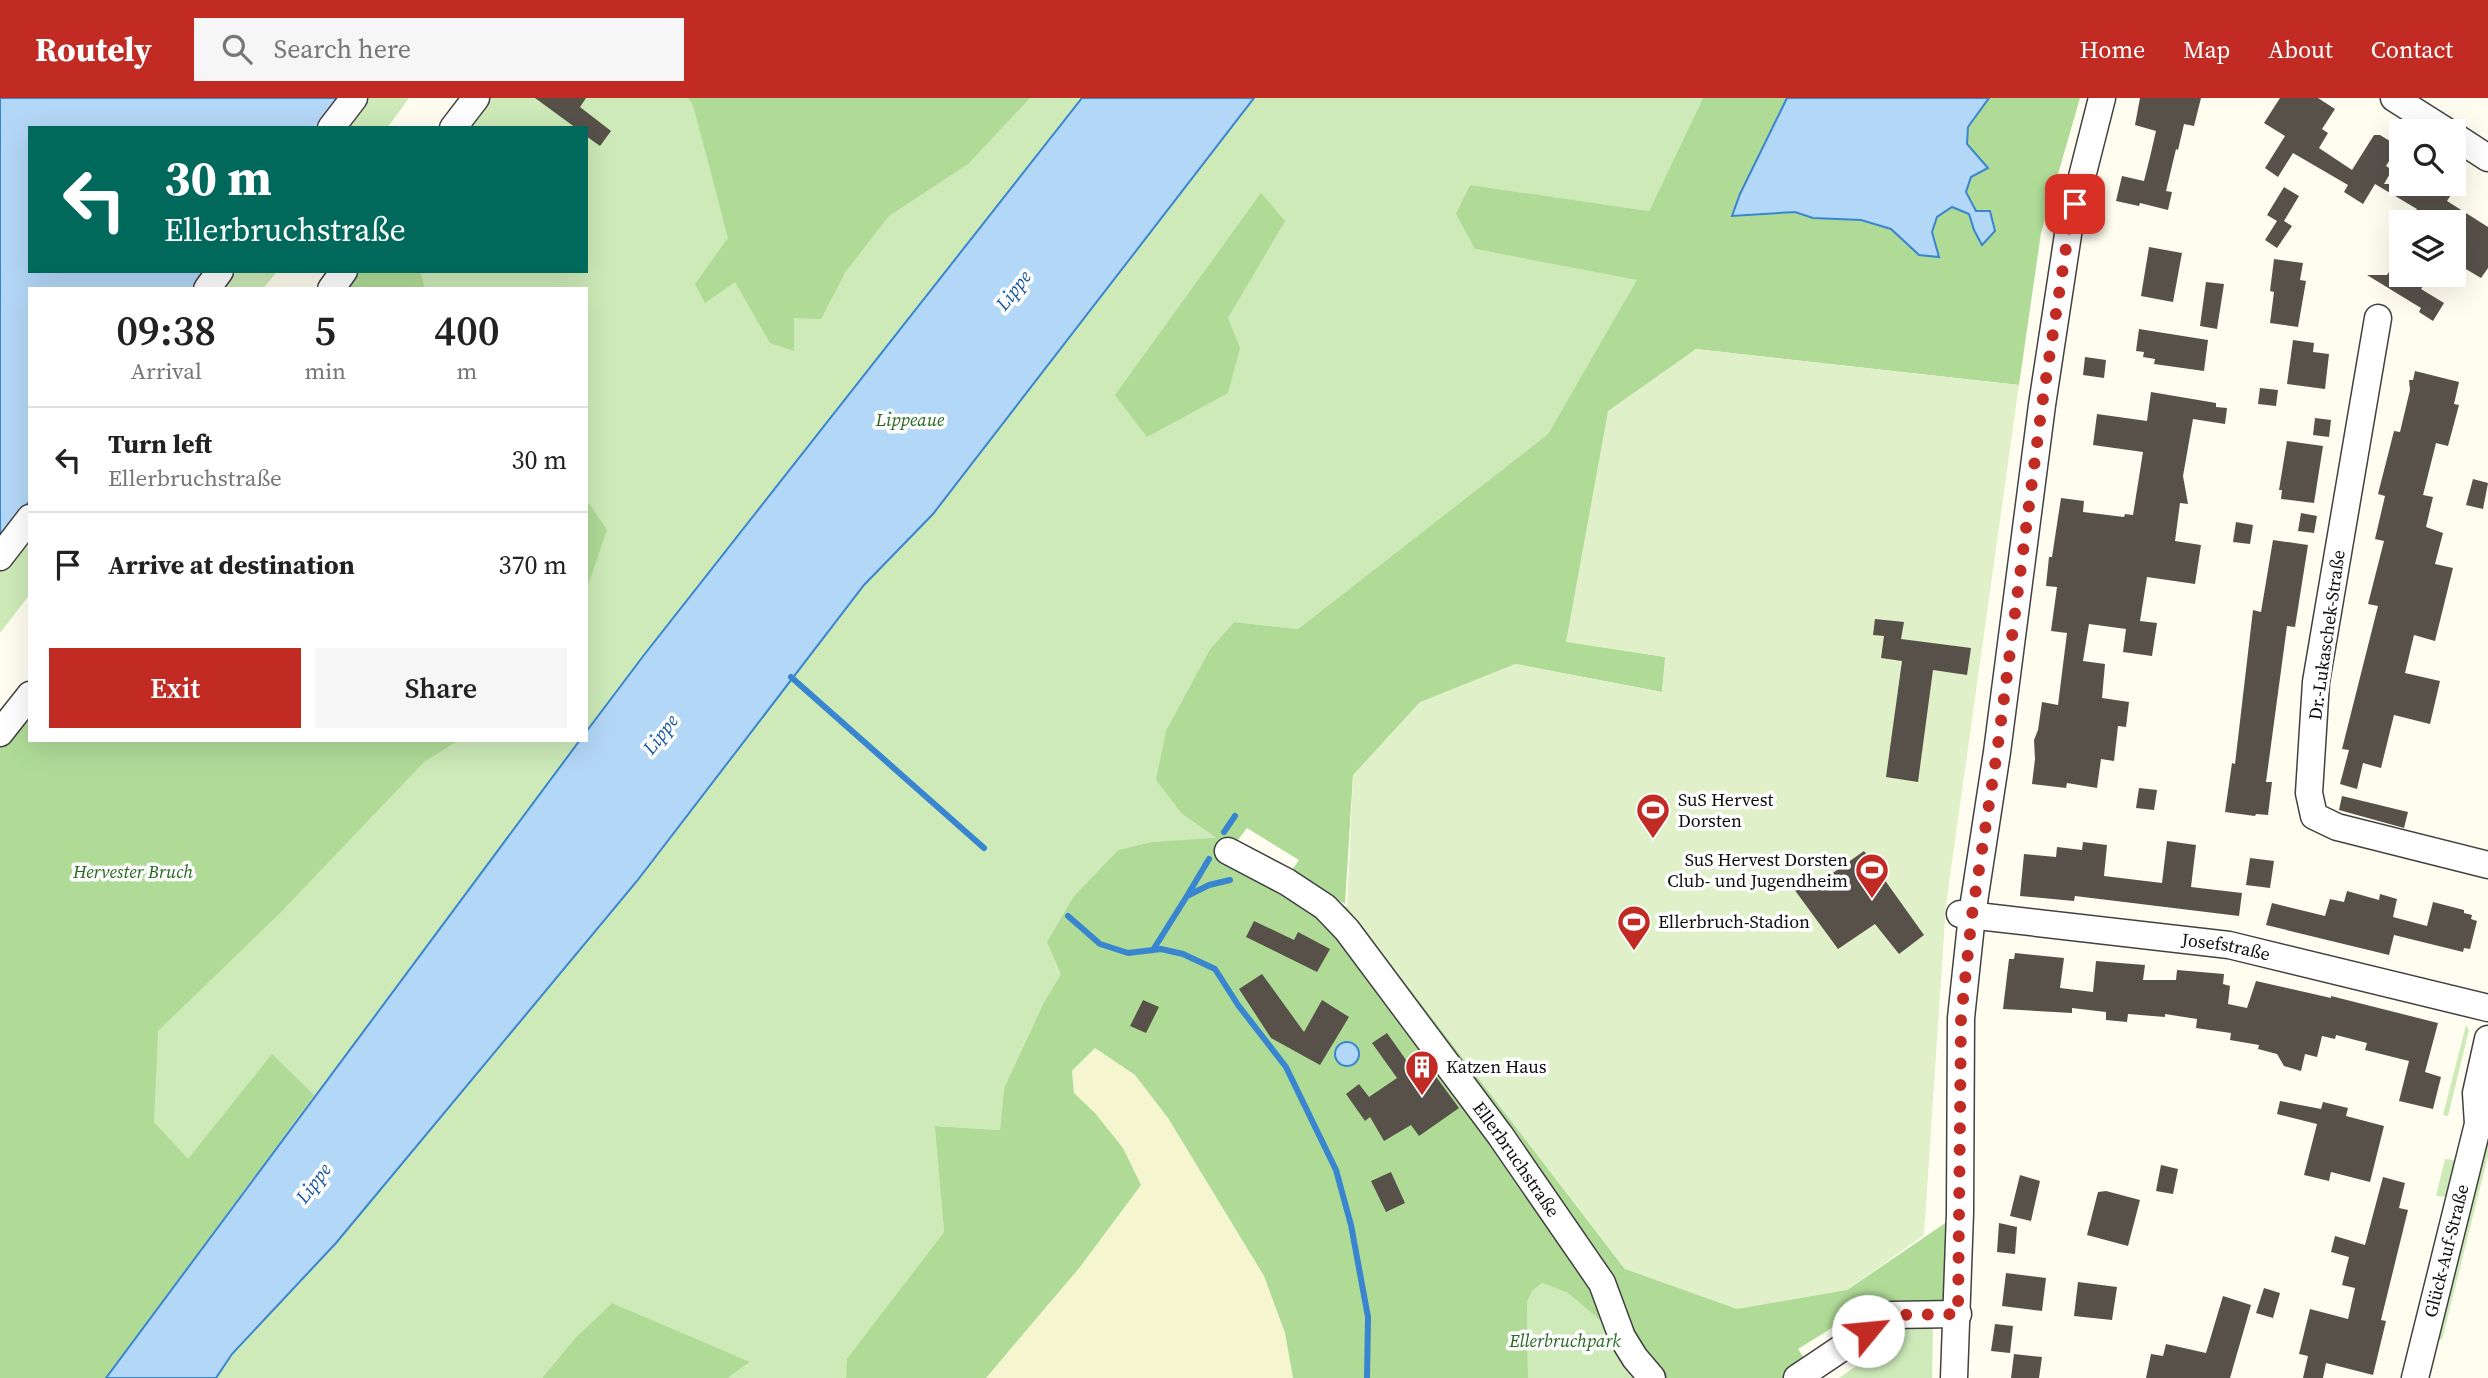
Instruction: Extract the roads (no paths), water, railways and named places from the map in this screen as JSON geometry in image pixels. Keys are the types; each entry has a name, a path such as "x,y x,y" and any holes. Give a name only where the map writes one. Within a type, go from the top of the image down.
{"street":[{"path":"333,126 354,98"},
{"path":"455,126 476,98"},
{"path":"1954,1378 1958,1314 1961,1018 1966,914 1997,752 2042,405 2069,228 2102,98"},
{"path":"2393,98 2427,119"},
{"path":"2466,144 2488,158"},
{"name":"Dr.-Lukaschek-Straße","path":"2378,318 2316,682 2309,793 2314,816 2337,827 2488,865"},
{"path":"0,557 28,521"},
{"path":"0,733 28,698"},
{"name":"Ellerbruchstraße","path":"1228,851 1287,882 1325,907 1347,930 1500,1135 1602,1283 1622,1337 1634,1357 1652,1378"},
{"name":"Josefstraße","path":"1966,914 2229,945 2488,1008"},
{"name":"Glück-Auf-Straße","path":"2415,1378 2483,1116 2476,1093 2488,1039"},
{"path":"1797,1378 1891,1315 1958,1314"}],"water":[{"path":"0,98 342,98 321,126 28,126 28,273 206,273 195,287 28,287 28,503 0,539"},
{"name":"Lippe","path":"1082,98 1254,98 933,514 864,585 637,881 336,1243 232,1354 216,1378 106,1378 579,742 588,742 588,729"},
{"path":"1787,98 1989,98 1968,127 1967,144 1988,168 1971,177 1966,192 1976,211 1990,211 1995,231 1982,245 1969,214 1952,207 1937,217 1932,232 1939,257 1919,255 1891,229 1861,220 1813,218 1795,212 1732,216"},
{"path":"1347,1042 1356,1045 1359,1054 1356,1063 1347,1066 1338,1063 1335,1054 1338,1045"}],"waterway":[{"path":"791,677 984,848"},
{"path":"1224,832 1235,816"},
{"path":"1187,896 1209,859"},
{"path":"1153,950 1187,896 1209,885 1230,880"},
{"path":"1068,916 1100,944 1128,953 1161,949 1183,954 1215,969 1238,1005 1286,1067 1336,1170 1351,1225 1368,1317 1367,1378"}],"place":[{"name":"SuS Hervest Dorsten","path":"1653,840"},
{"name":"SuS Hervest Dorsten Club- und Jugendheim","path":"1872,900"},
{"name":"Ellerbruch-Stadion","path":"1634,952"},
{"name":"Katzen Haus","path":"1422,1097"}],"park label":[{"name":"Lippeaue","path":"910,420"},
{"name":"Hervester Bruch","path":"133,872"},
{"name":"Ellerbruchpark","path":"1565,1341"}]}
